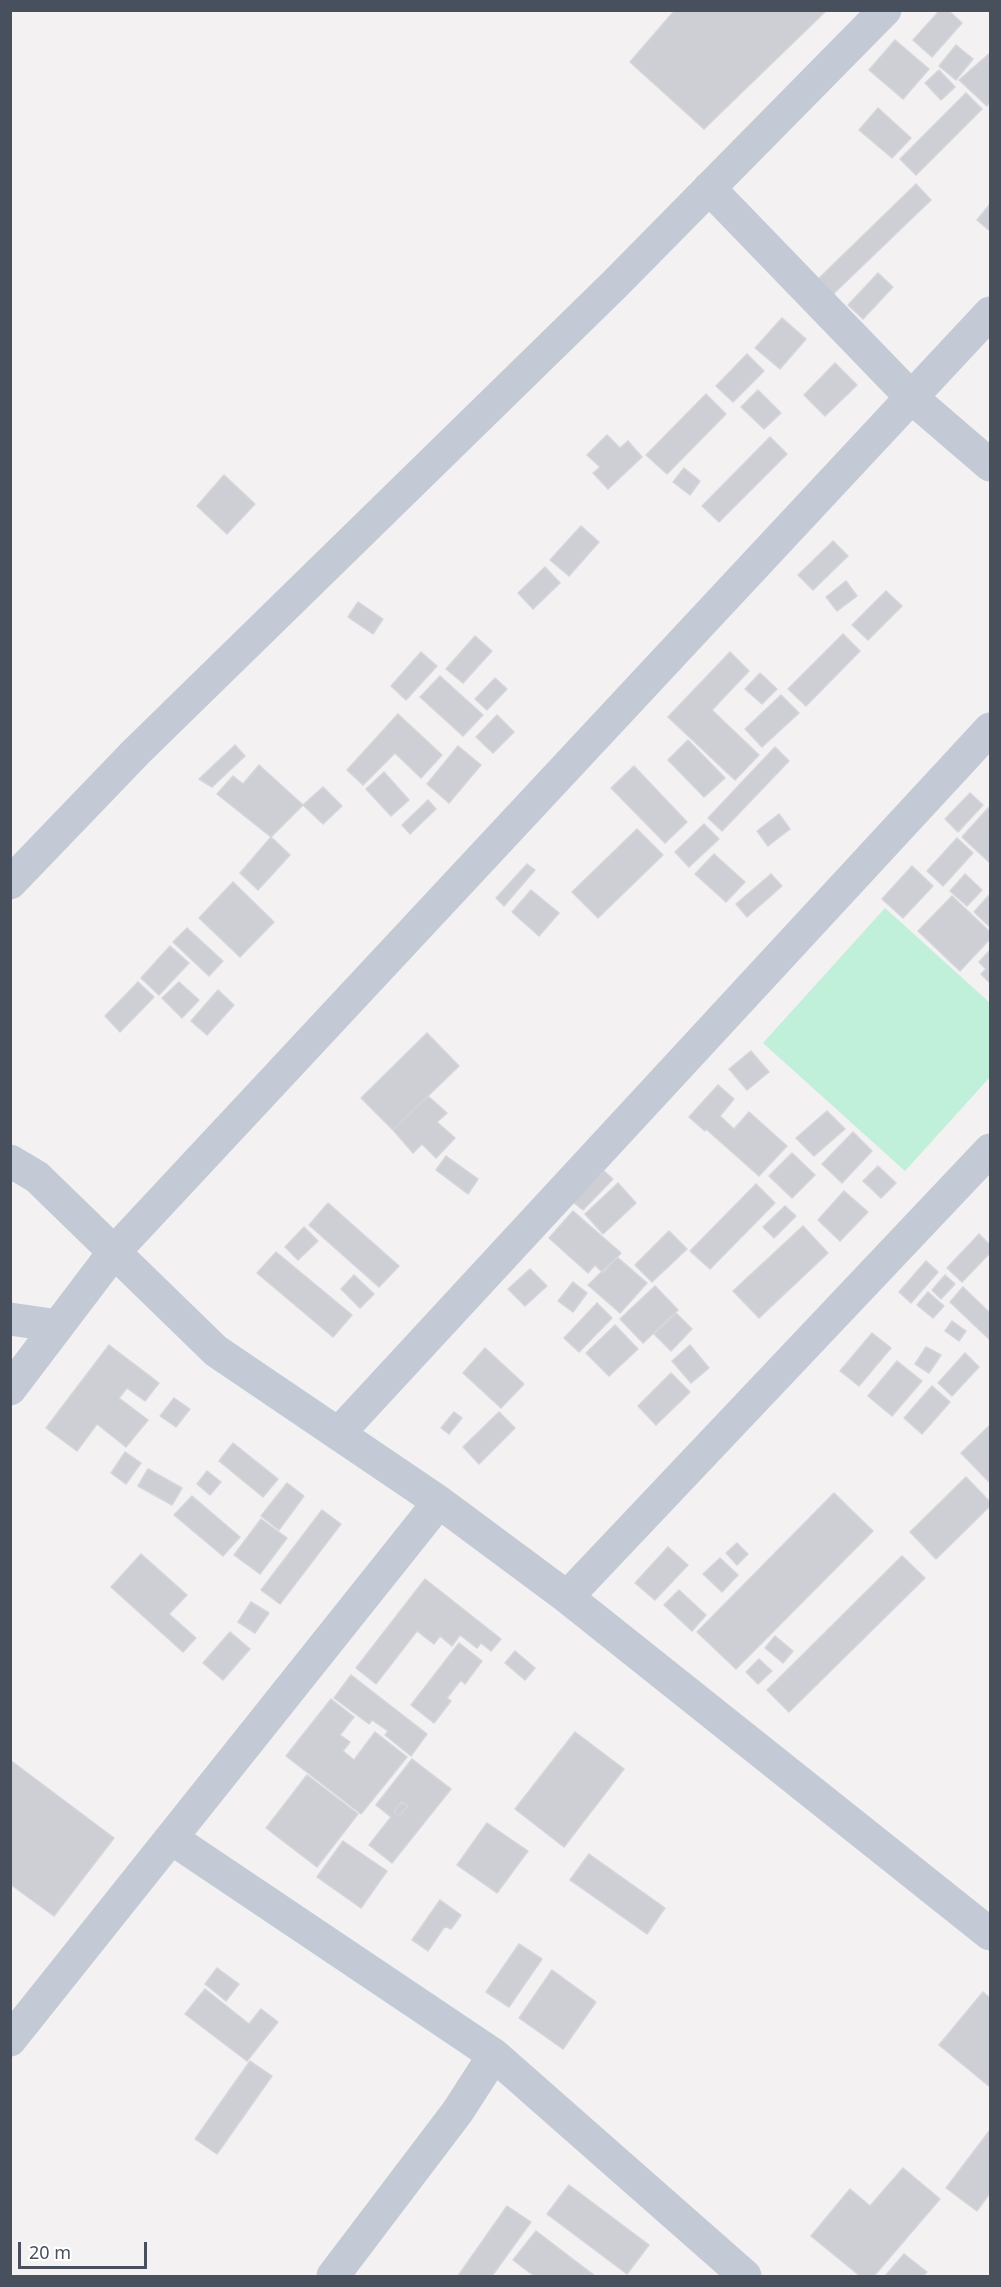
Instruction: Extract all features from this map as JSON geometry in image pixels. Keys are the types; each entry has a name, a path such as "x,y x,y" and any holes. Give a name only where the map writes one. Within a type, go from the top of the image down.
{"street":[{"path":"10,884 136,752 615,284 885,10"},
{"path":"709,188 912,398 990,465"},
{"path":"10,1389 114,1252 990,313"},
{"path":"339,1434 990,729"},
{"path":"567,1597 990,1150"},
{"path":"10,1161 37,1177 216,1351 439,1502 567,1597 990,1934"},
{"path":"10,1319 58,1326"},
{"path":"10,2040 439,1502"},
{"path":"171,1838 494,2055 745,2277"},
{"path":"333,2277 458,2111 494,2055"}],"green space":[{"path":"885,908 990,1003 990,1077 905,1171 763,1043"}],"building":[{"path":"675,10 827,10 704,129 630,62"},
{"path":"940,10 948,10 962,23 932,57 913,40"},
{"path":"895,40 929,69 903,99 869,70"},
{"path":"956,45 973,59 956,80 939,66"},
{"path":"990,53 990,102 987,106 959,80"},
{"path":"939,70 955,87 941,100 925,83"},
{"path":"966,93 982,109 916,175 900,159"},
{"path":"878,108 911,138 892,158 859,130"},
{"path":"916,184 931,200 828,299 813,284"},
{"path":"990,204 990,231 977,220"},
{"path":"878,273 893,287 863,319 848,305"},
{"path":"782,318 806,339 780,369 755,348"},
{"path":"747,354 764,371 733,402 716,386"},
{"path":"835,363 857,385 825,416 804,395"},
{"path":"758,390 781,413 764,429 741,407"},
{"path":"706,394 726,414 667,474 646,455"},
{"path":"607,435 620,448 628,441 642,457 608,489 593,473 600,467 587,455"},
{"path":"770,437 787,454 719,522 702,506"},
{"path":"684,468 700,481 690,495 673,482"},
{"path":"224,475 255,504 227,534 197,506"},
{"path":"581,526 599,542 569,576 550,560"},
{"path":"833,541 848,556 813,590 798,575"},
{"path":"545,567 560,583 533,609 518,593"},
{"path":"846,581 857,596 837,611 826,597"},
{"path":"886,591 902,606 868,640 852,625"},
{"path":"358,602 383,619 373,634 348,617"},
{"path":"843,634 860,651 806,706 788,689"},
{"path":"475,636 492,651 463,683 446,669"},
{"path":"421,652 437,666 406,700 391,686"},
{"path":"730,652 749,671 712,710 759,755 735,780 668,717"},
{"path":"760,673 777,689 762,704 745,689"},
{"path":"440,676 483,715 463,736 420,697"},
{"path":"495,678 507,689 487,710 475,699"},
{"path":"781,695 799,713 762,747 745,729"},
{"path":"398,714 442,755 421,778 395,753 363,785 347,770"},
{"path":"497,715 514,732 493,753 476,737"},
{"path":"688,740 725,778 704,797 668,760"},
{"path":"235,745 245,756 212,787 199,779"},
{"path":"458,746 481,765 449,803 427,784"},
{"path":"775,747 789,761 722,831 708,818"},
{"path":"259,765 303,805 271,837 217,794 233,776 243,784"},
{"path":"634,766 687,822 665,843 611,788"},
{"path":"384,772 409,800 391,816 366,789"},
{"path":"323,787 342,806 323,824 303,805"},
{"path":"970,793 983,805 958,832 945,819"},
{"path":"428,800 436,809 410,834 402,825"},
{"path":"990,806 990,863 962,837"},
{"path":"779,814 790,829 768,846 757,831"},
{"path":"704,824 719,839 689,867 675,852"},
{"path":"637,829 663,855 598,918 572,892"},
{"path":"271,837 290,855 258,890 240,873"},
{"path":"957,838 973,853 943,886 927,871"},
{"path":"714,854 745,882 726,902 695,874"},
{"path":"527,864 535,870 504,906 496,898"},
{"path":"912,866 933,886 903,918 882,899"},
{"path":"771,874 782,886 747,917 736,904"},
{"path":"965,874 982,890 967,906 950,891"},
{"path":"233,882 274,922 240,957 199,918"},
{"path":"531,890 559,913 539,936 512,912"},
{"path":"990,894 990,927 974,912"},
{"path":"952,896 990,932 990,939 960,971 918,931"},
{"path":"187,928 223,961 209,976 173,942"},
{"path":"170,946 189,963 159,995 141,978"},
{"path":"990,950 990,983 981,974 986,969 979,962"},
{"path":"138,982 154,997 120,1032 105,1016"},
{"path":"179,982 199,1000 182,1018 162,998"},
{"path":"218,990 234,1005 207,1035 191,1021"},
{"path":"427,1033 459,1066 393,1130 361,1098"},
{"path":"751,1051 769,1072 747,1090 729,1069"},
{"path":"718,1085 734,1099 720,1116 734,1129 749,1112 787,1146 759,1176 689,1117"},
{"path":"428,1096 447,1113 437,1122 455,1138 436,1158 422,1144 413,1153 393,1130"},
{"path":"827,1111 845,1129 814,1156 796,1138"},
{"path":"853,1132 872,1151 842,1183 822,1164"},
{"path":"792,1153 815,1175 792,1198 769,1176"},
{"path":"446,1156 478,1179 468,1194 436,1170"},
{"path":"878,1166 896,1183 881,1198 863,1181"},
{"path":"604,1171 613,1179 583,1210 573,1202"},
{"path":"618,1183 636,1203 603,1234 585,1214"},
{"path":"756,1184 775,1203 710,1269 690,1251"},
{"path":"844,1191 868,1212 840,1241 818,1220"},
{"path":"328,1203 399,1266 379,1287 309,1225"},
{"path":"785,1206 796,1216 774,1238 763,1227"},
{"path":"573,1211 621,1253 603,1273 595,1265 588,1273 549,1238"},
{"path":"803,1226 828,1253 759,1318 733,1291"},
{"path":"304,1227 318,1241 298,1260 285,1247"},
{"path":"669,1231 687,1249 652,1282 635,1265"},
{"path":"979,1234 990,1245 990,1253 962,1282 947,1268"},
{"path":"276,1252 352,1315 333,1337 257,1273"},
{"path":"617,1257 647,1283 620,1313 588,1285"},
{"path":"926,1261 938,1272 911,1303 899,1292"},
{"path":"530,1269 547,1286 525,1306 508,1289"},
{"path":"354,1275 374,1294 360,1308 341,1289"},
{"path":"945,1275 955,1284 941,1299 932,1290"},
{"path":"573,1282 587,1293 573,1312 558,1301"},
{"path":"655,1286 678,1310 643,1343 620,1319"},
{"path":"963,1287 990,1313 990,1340 950,1302"},
{"path":"928,1292 944,1306 933,1318 917,1305"},
{"path":"597,1303 612,1318 579,1352 564,1338"},
{"path":"676,1313 692,1329 671,1351 654,1334"},
{"path":"952,1321 966,1331 959,1341 945,1331"},
{"path":"615,1325 638,1349 609,1376 586,1353"},
{"path":"872,1333 891,1348 859,1386 840,1371"},
{"path":"109,1345 159,1383 145,1401 127,1388 119,1398 148,1420 126,1447 97,1424 77,1451 46,1428"},
{"path":"690,1345 709,1368 691,1383 672,1361"},
{"path":"926,1347 941,1355 929,1373 915,1364"},
{"path":"485,1348 524,1384 501,1408 463,1373"},
{"path":"965,1353 979,1367 952,1396 938,1383"},
{"path":"897,1361 922,1381 892,1416 868,1396"},
{"path":"671,1373 690,1392 656,1425 638,1406"},
{"path":"932,1386 950,1402 922,1434 904,1418"},
{"path":"174,1398 190,1409 176,1427 160,1416"},
{"path":"454,1412 462,1418 449,1434 441,1428"},
{"path":"499,1412 515,1428 479,1464 463,1447"},
{"path":"990,1425 990,1483 961,1453"},
{"path":"233,1443 278,1479 263,1497 219,1461"},
{"path":"125,1452 141,1463 126,1484 111,1473"},
{"path":"148,1469 182,1488 172,1505 138,1486"},
{"path":"207,1471 221,1482 210,1495 197,1484"},
{"path":"966,1477 990,1502 990,1506 936,1559 910,1532"},
{"path":"287,1483 304,1496 279,1530 261,1516"},
{"path":"834,1493 873,1531 736,1669 697,1632"},
{"path":"192,1496 240,1537 223,1556 174,1515"},
{"path":"322,1510 341,1524 280,1604 261,1590"},
{"path":"261,1519 287,1538 260,1574 234,1555"},
{"path":"737,1543 748,1554 737,1565 726,1553"},
{"path":"668,1547 688,1565 655,1600 635,1583"},
{"path":"141,1554 187,1595 169,1614 196,1638 183,1652 111,1587"},
{"path":"902,1556 925,1578 789,1712 767,1690"},
{"path":"720,1558 738,1575 722,1592 703,1574"},
{"path":"425,1579 501,1639 491,1651 481,1643 477,1648 460,1635 452,1646 440,1636 434,1644 417,1631 376,1684 356,1668"},
{"path":"679,1590 706,1615 692,1631 664,1605"},
{"path":"251,1602 269,1613 255,1633 238,1622"},
{"path":"230,1632 250,1649 223,1680 203,1663"},
{"path":"775,1636 793,1651 783,1663 765,1648"},
{"path":"459,1643 482,1661 465,1684 461,1680 447,1698 451,1701 434,1723 411,1705"},
{"path":"515,1651 535,1668 525,1680 505,1663"},
{"path":"759,1659 772,1671 758,1684 746,1672"},
{"path":"351,1675 427,1734 411,1756 385,1735 388,1731 372,1720 369,1724 334,1698"},
{"path":"331,1699 354,1717 340,1735 350,1742 343,1751 354,1760 375,1732 407,1757 361,1814 286,1756"},
{"path":"575,1732 624,1769 564,1847 515,1809"},
{"path":"412,1759 451,1789 392,1863 369,1845 391,1817 376,1805","holes":["401,1802 408,1806 399,1816 394,1812"]},
{"path":"10,1760 114,1838 54,1916 10,1884"},
{"path":"307,1775 358,1814 317,1867 266,1828"},
{"path":"401,1802 408,1806 399,1816 394,1812"},
{"path":"487,1823 528,1851 497,1893 457,1865"},
{"path":"343,1841 387,1871 361,1908 317,1877"},
{"path":"589,1854 665,1908 647,1934 570,1880"},
{"path":"440,1900 461,1915 451,1929 445,1926 428,1951 412,1940"},
{"path":"519,1944 542,1959 509,2007 486,1992"},
{"path":"217,1968 239,1984 226,2001 205,1984"},
{"path":"552,1970 596,2002 563,2049 519,2018"},
{"path":"205,1989 249,2024 261,2009 278,2022 247,2061 185,2014"},
{"path":"983,1992 990,1998 990,2087 939,2045"},
{"path":"250,2061 272,2076 217,2154 195,2139"},
{"path":"990,2130 990,2193 977,2211 946,2188"},
{"path":"903,2168 940,2199 874,2276 860,2276 811,2236 850,2189 870,2206"},
{"path":"569,2185 649,2245 627,2274 547,2214"},
{"path":"507,2206 531,2222 492,2276 458,2276"},
{"path":"536,2231 595,2276 534,2276 513,2260"},
{"path":"904,2254 927,2272 923,2276 885,2276"}]}
